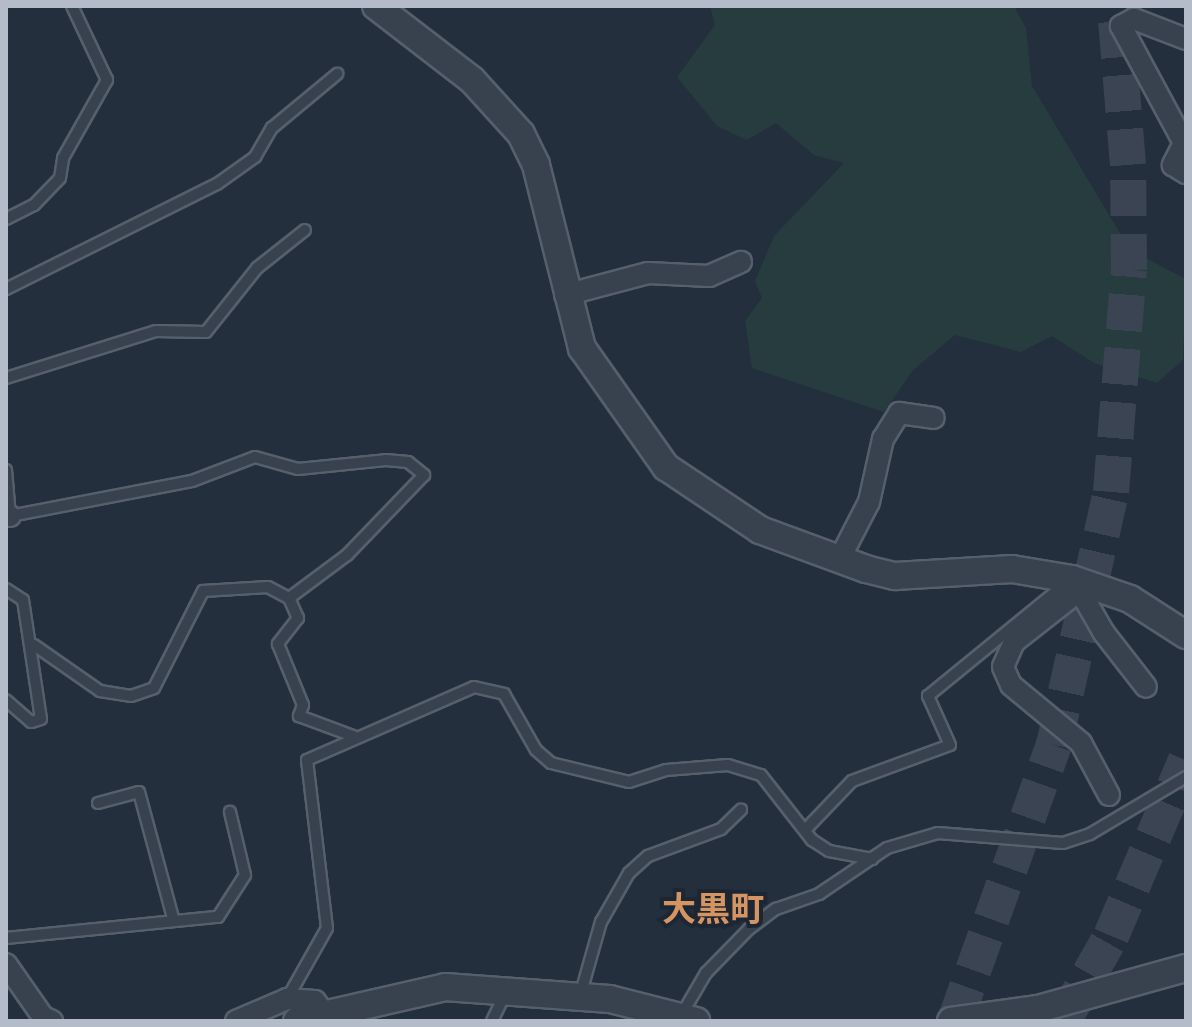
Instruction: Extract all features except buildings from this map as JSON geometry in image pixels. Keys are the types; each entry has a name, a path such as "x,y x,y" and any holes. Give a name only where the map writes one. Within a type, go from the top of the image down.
{"street":[{"path":"376,6 472,80 521,134 550,216 565,295 582,348 666,467 760,530 839,560 895,576 1012,569 1080,582 1130,599 1186,635"},
{"path":"1186,39 1134,19 1121,26 1184,143 1173,165 1186,173"},
{"path":"565,295 648,273 709,276 741,262"},
{"path":"839,560 869,502 883,439 899,413 934,418"},
{"path":"1080,582 1085,600 1104,633 1146,687"},
{"path":"1080,582 1014,642 1003,667 1011,685 1081,743 1109,795"},
{"path":"6,964 43,1017 52,1021"},
{"path":"951,1021 1038,1009 1186,968"},
{"path":"236,1021 292,1010 324,1013 445,987 507,989 579,998 688,1019"}],"lane":[{"path":"6,219 34,205 60,178 63,158 107,80 72,6"},
{"path":"6,289 217,184 255,157 272,128 337,74"},
{"path":"6,378 156,331 206,332 257,268 305,230"},
{"path":"6,470 8,516 192,481 255,457 298,469 386,460 408,462 424,475 347,555 289,598"},
{"path":"807,828 852,781 950,745 928,696 1080,582"},
{"path":"34,645 100,691 131,696 154,688 203,591 268,587 289,598 298,618 278,644 303,705 299,716 353,736"},
{"path":"6,589 23,600 34,645 41,719 31,722 6,700"},
{"path":"292,1010 327,928 307,760 353,736 485,685 504,694 536,750 551,763 629,782 666,770 728,765 761,775 829,851 872,859"},
{"path":"688,1019 706,973 749,929 887,848 938,833 1063,843 1090,834 1186,777"},
{"path":"98,803 139,792 173,918"},
{"path":"579,998 601,922 629,873 648,856 721,829 741,810"},
{"path":"6,938 173,918 218,917 245,875 230,812"},
{"path":"492,1021 507,989"}],"green space":[{"path":"710,6 1014,6 1026,28 1032,86 1130,250 1186,279 1183,360 1157,383 1094,363 1052,336 1021,352 955,335 913,370 884,412 752,368 745,321 762,298 755,281 774,236 844,163 814,155 776,123 747,140 717,126 677,77 715,25"}],"tunnel":[{"path":"955,1021 1054,745 1111,492 1129,270 1128,165 1115,6"},
{"path":"1063,1021 1111,936 1186,760"}],"district":[{"name":"大黒町","path":"713,908"}]}
